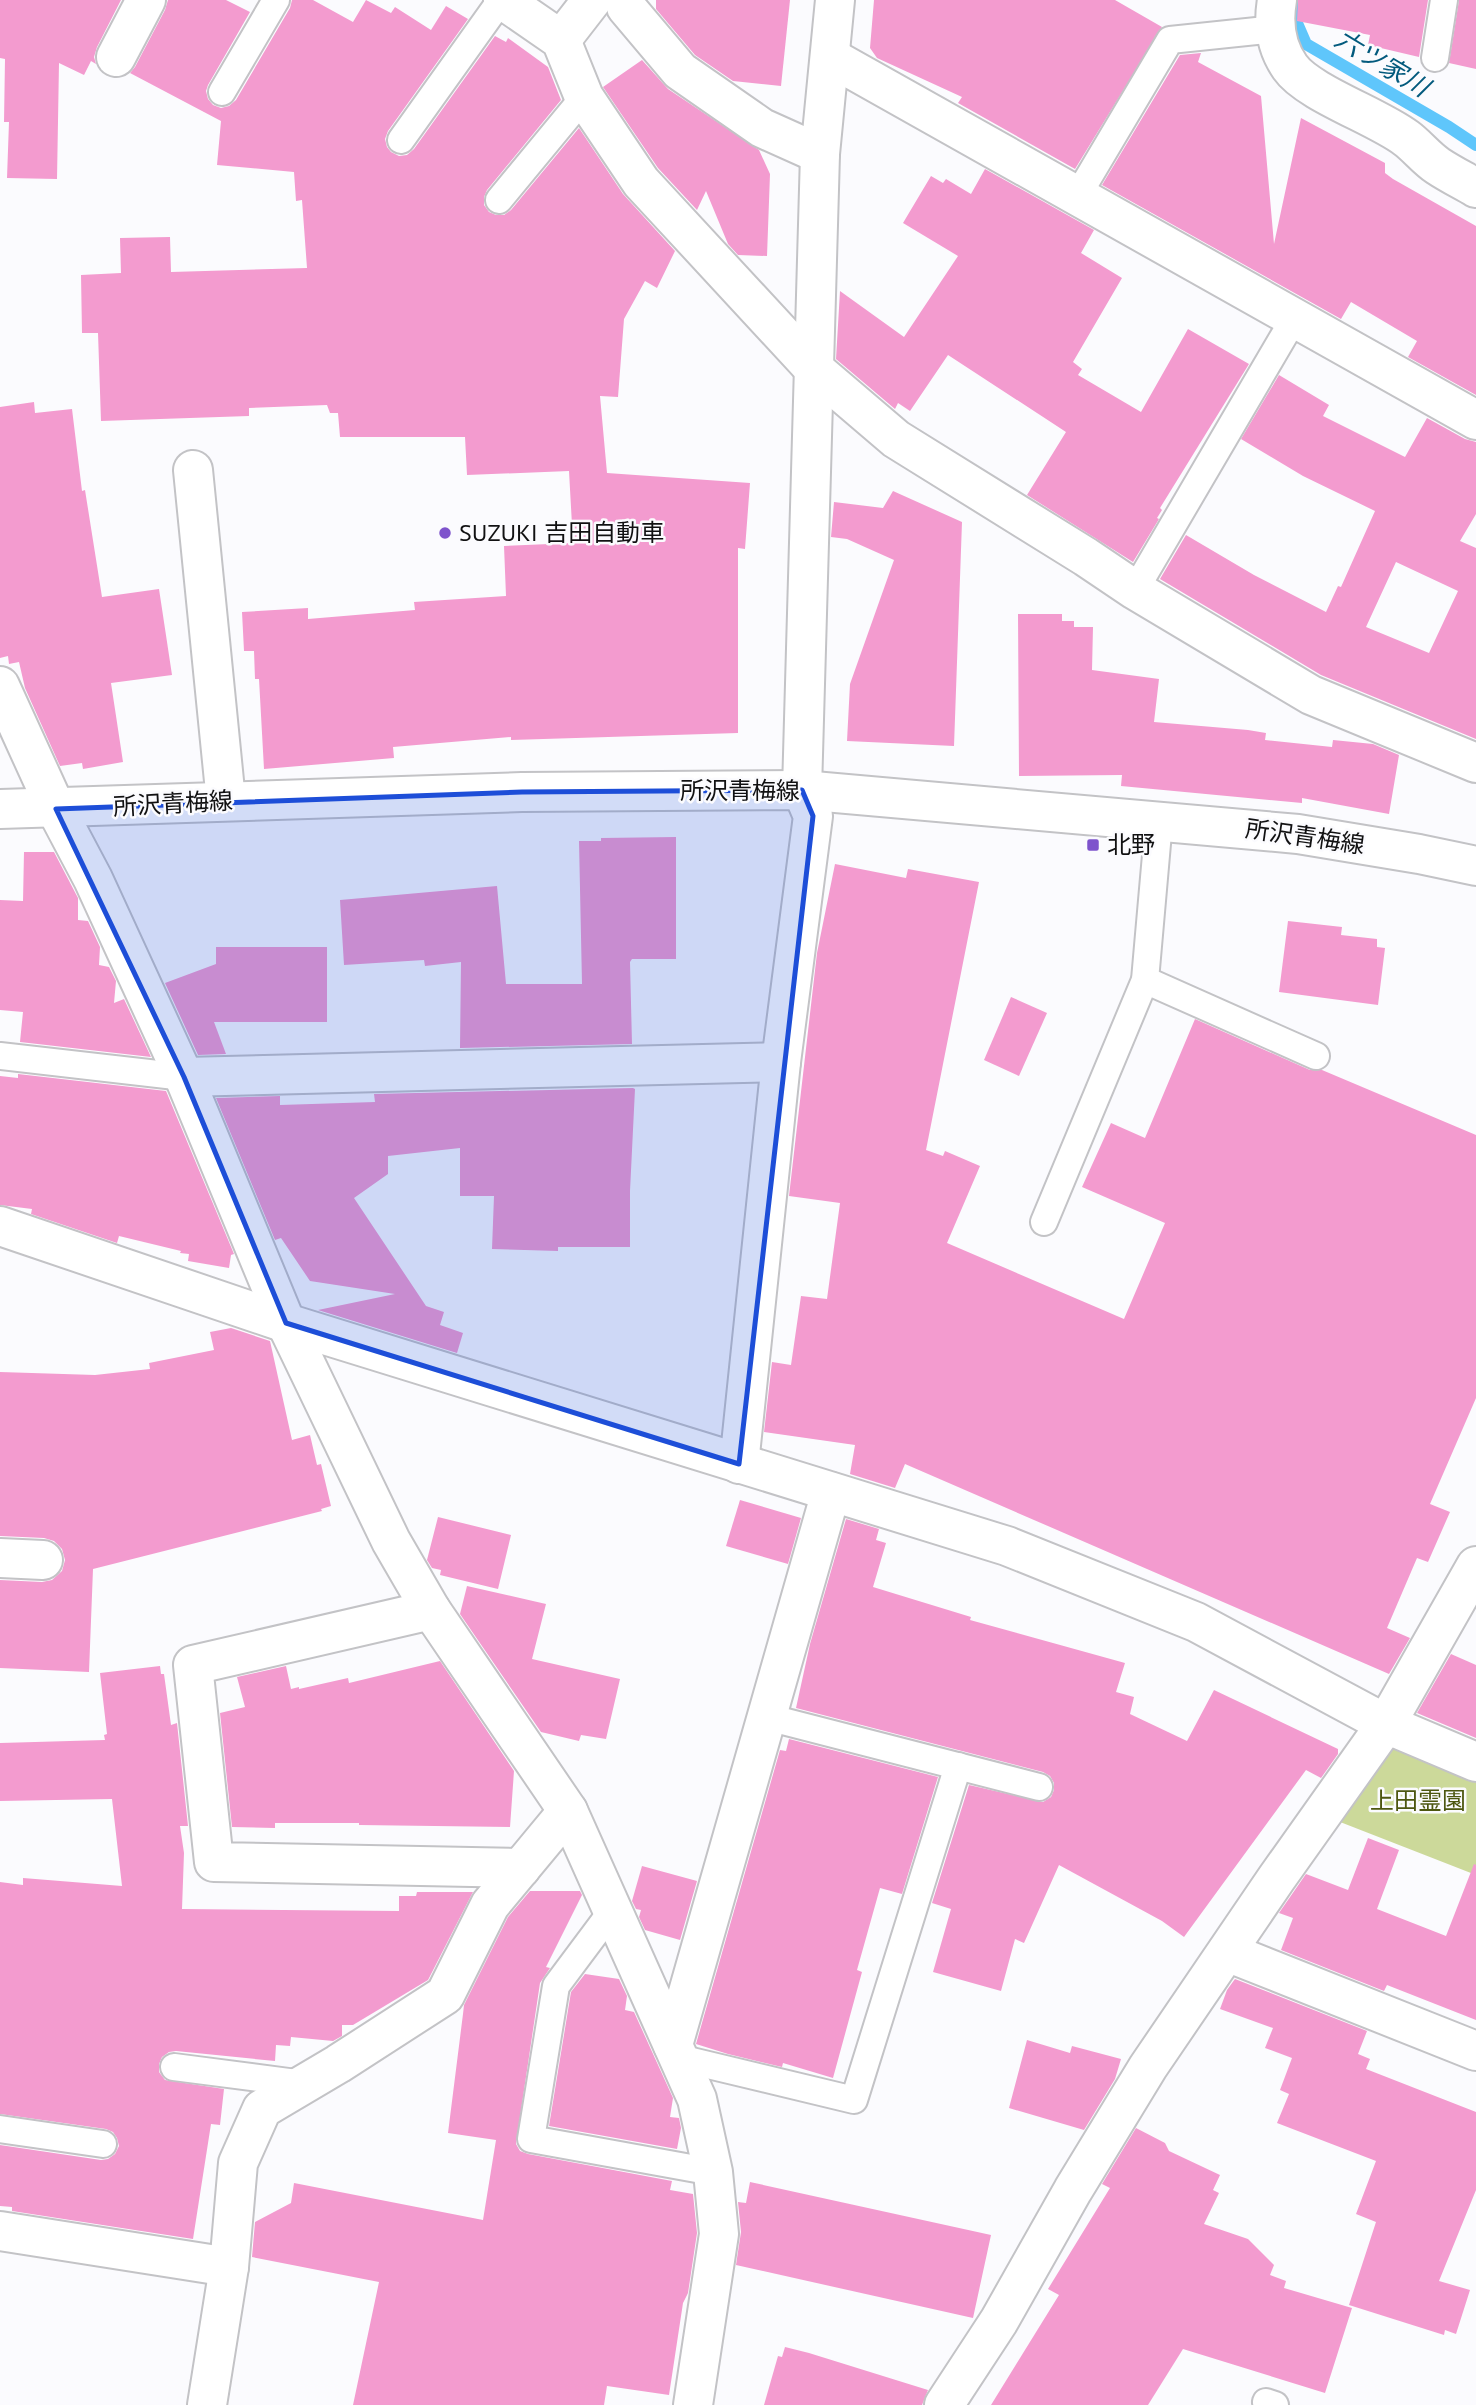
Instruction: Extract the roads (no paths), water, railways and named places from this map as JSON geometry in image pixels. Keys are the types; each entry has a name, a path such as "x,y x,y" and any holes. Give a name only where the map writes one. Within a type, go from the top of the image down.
{"street":[{"path":"117,57 146,0"},
{"path":"502,0 561,40 584,97 641,182 814,369 896,439 1086,556 1135,590 1311,695 1476,763"},
{"path":"561,40 592,0"},
{"path":"625,0 626,7 680,71 762,128 820,154"},
{"path":"739,1464 781,1062 813,816 803,790 814,369 820,154 835,0"},
{"path":"1277,15 1280,49 1291,69 1307,83 1406,137 1437,166 1476,188"},
{"path":"830,57 1476,420"},
{"path":"193,470 226,801"},
{"path":"0,686 184,1077 286,1323 391,1541 431,1610 568,1811 697,2099 713,2172 719,2234 693,2405"},
{"name":"所沢青梅線","path":"0,809 522,792 803,790 1298,834 1476,866"},
{"path":"184,1077 781,1062"},
{"path":"0,1226 286,1323 1007,1546 1196,1622 1386,1724 1476,1762"},
{"path":"676,2051 831,1492"},
{"path":"0,1558 43,1560"},
{"path":"944,2405 999,2321 1147,2067 1386,1724 1476,1566"},
{"path":"431,1610 193,1665 214,1862 521,1868"},
{"path":"207,2405 229,2267 239,2162 262,2109 446,1995 490,1905 568,1811"},
{"path":"1227,1952 1476,2051"},
{"path":"0,2231 229,2267"}],"lane":[{"path":"222,92 276,0"},
{"path":"401,140 502,0"},
{"path":"1435,58 1444,0"},
{"path":"1078,195 1170,40 1277,15"},
{"path":"499,200 584,97"},
{"path":"1135,590 1295,317"},
{"path":"1044,1222 1145,980 1160,821"},
{"path":"1145,980 1317,1056"},
{"path":"0,1056 184,1077"},
{"path":"767,1717 1039,1787"},
{"path":"676,2051 854,2100 958,1766"},
{"path":"612,1910 556,1986 531,2139 713,2172"},
{"path":"174,2067 304,2084"},
{"path":"0,2129 103,2144"}],"waterway":[{"name":"六ツ家川","path":"1297,0 1293,14 1306,44 1476,145"}],"place":[{"name":"SUZUKI 吉田自動車","path":"445,533"},
{"name":"北野","path":"1093,845"}],"park label":[{"name":"上田霊園","path":"1418,1801"}]}
